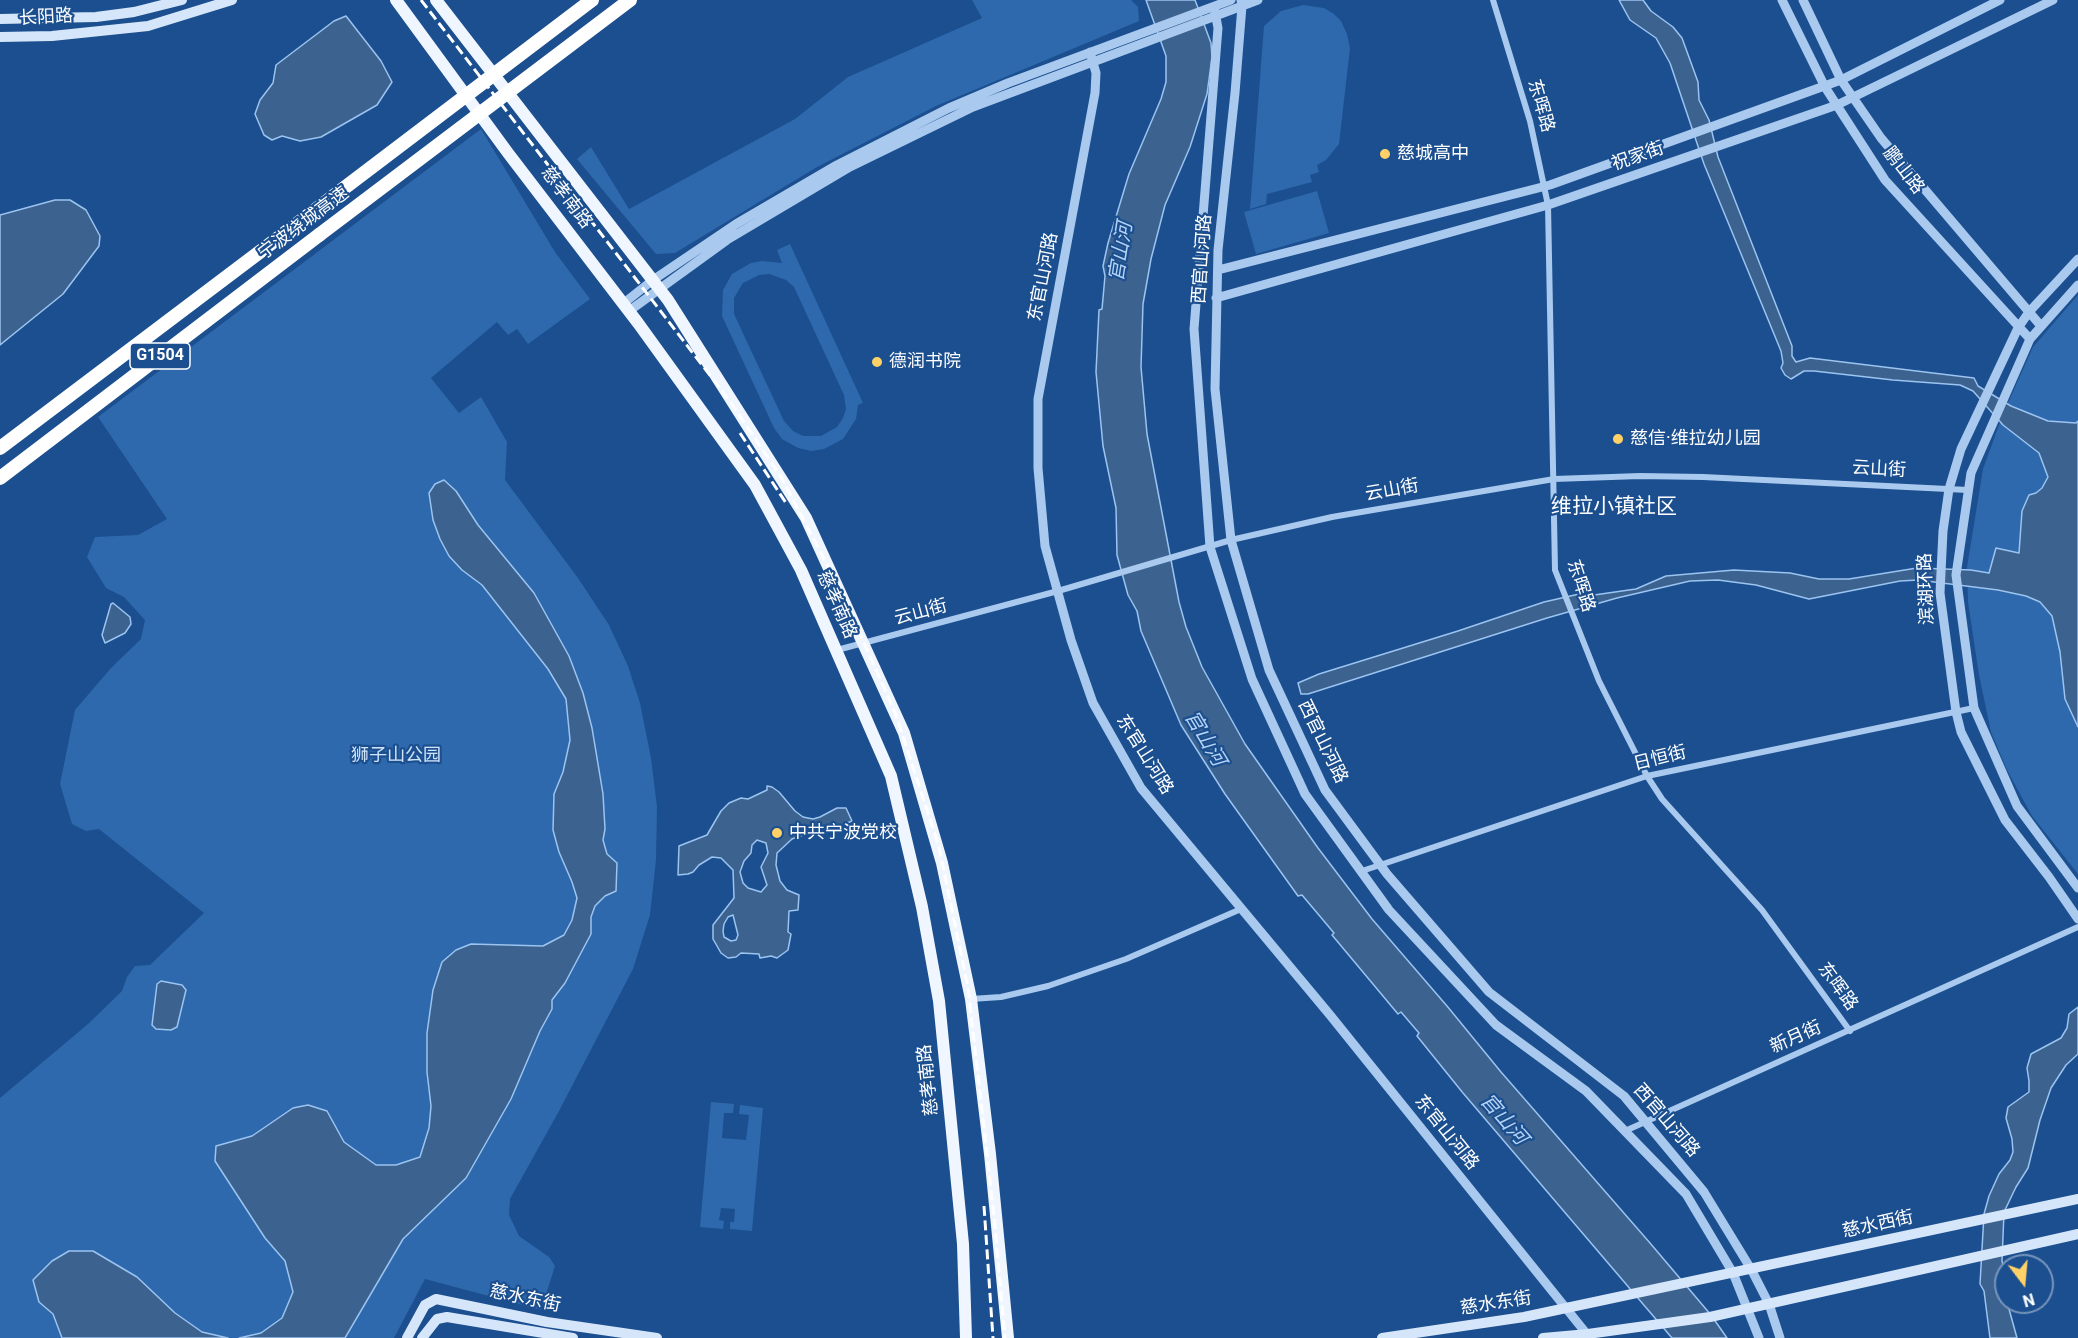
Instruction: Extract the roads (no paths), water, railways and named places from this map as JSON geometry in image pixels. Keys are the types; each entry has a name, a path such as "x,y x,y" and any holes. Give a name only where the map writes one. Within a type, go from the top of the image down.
{"highway":[{"name":"宁波绕城高速","path":"0,448 592,0"},
{"name":"宁波绕城高速","path":"0,478 630,0"}],"main road":[{"name":"长阳路","path":"0,19 96,17 134,12 182,0"},
{"name":"长阳路","path":"0,37 52,36 148,26 232,0"},
{"name":"慈孝南路","path":"396,0 508,153 626,307 755,484 801,570 891,776 922,907 939,1001 963,1244 966,1338"},
{"name":"慈孝南路","path":"436,0 656,284 806,518 904,733 942,863 970,999 990,1154 1008,1338"},
{"name":"慈水西街","path":"1614,1298 2078,1199"},
{"path":"1543,1338 1589,1336 1710,1317 2078,1234"},
{"name":"慈水东街","path":"1382,1338 1524,1317 1614,1298"},
{"name":"慈水东街","path":"407,1338 425,1305 436,1299 548,1322 657,1338"},
{"name":"慈水东街","path":"422,1338 437,1319 447,1317 573,1338"}],"street":[{"path":"1215,11 1231,0"},
{"path":"626,307 656,284 850,167 972,107 1092,57 1197,17 1258,0"},
{"name":"东晖路","path":"1493,0 1530,121 1548,205 1555,570 1599,681 1647,776 1662,799 1762,910 1850,1031"},
{"name":"鹏山路","path":"1782,0 1825,87 1885,180 2030,339"},
{"name":"鹏山路","path":"1803,0 1841,80 1881,138 2041,326"},
{"name":"祝家街","path":"1218,270 1544,186 1825,87 2000,0"},
{"name":"祝家街","path":"1216,298 1548,205 1854,99 2053,0"},
{"name":"西官山河路","path":"1241,3 1218,250 1215,389 1231,540 1269,670 1325,790 1381,865 1489,992 1624,1096 1704,1192 1751,1269 1769,1304 1780,1338"},
{"name":"西官山河路","path":"1215,11 1218,28 1194,329 1210,547 1252,679 1305,794 1389,910 1496,1025 1586,1091 1686,1194 1733,1273 1759,1338"},
{"name":"东官山河路","path":"1092,57 1096,73 1095,93 1038,399 1038,468 1045,546 1093,703 1141,788 1589,1336"},
{"name":"滨湖环路","path":"2078,259 2029,312 2018,328 1961,449 1949,489 1943,531 1940,593 1956,712 1961,732 2005,820 2049,877 2078,920"},
{"name":"滨湖环路","path":"2078,285 2030,339 1971,473 1956,575 1974,708 2017,806 2078,888"},
{"name":"云山街","path":"837,650 1101,579 1231,540 1332,517 1554,479 1692,477 1968,490"},
{"name":"日恒街","path":"1362,871 1647,776 1974,708"},
{"path":"970,999 1000,997 1048,986 1126,959 1241,909"},
{"name":"新月街","path":"1625,1131 2078,927"}],"water":[{"name":"官山河","path":"1146,0 1195,0 1211,43 1212,57 1207,94 1190,147 1165,205 1151,259 1143,304 1141,367 1147,434 1179,602 1202,667 1245,744 1318,848 1372,919 1650,1243 1711,1315 1727,1338 1672,1338 1463,1093 1417,1036 1419,1033 1401,1012 1398,1014 1302,895 1298,896 1225,794 1181,725 1141,631 1137,611 1128,595 1117,555 1116,508 1103,446 1096,372 1099,310 1102,309 1105,276 1103,266 1108,243 1129,174 1166,82 1166,56"},
{"path":"1619,0 1643,0 1651,11 1673,27 1682,38 1698,82 1699,100 1709,120 1718,157 1792,346 1792,356 1796,362 1810,358 1974,378 1978,386 2011,406 2048,421 2076,423 2078,421 2078,727 2065,699 2060,652 2052,616 2040,602 2026,596 1998,590 1918,580 1900,581 1809,599 1756,585 1718,580 1690,581 1617,598 1547,618 1308,694 1301,694 1298,683 1319,674 1544,602 1588,592 1594,595 1636,589 1666,576 1734,570 1790,573 1819,579 1849,579 1917,568 1989,573 1996,548 2019,553 2022,511 2029,495 2042,488 2048,477 2039,453 2003,425 1973,391 1960,385 1814,371 1804,371 1791,379 1785,375 1781,368 1783,363 1781,351 1704,164 1670,63 1656,38 1630,20"},
{"path":"346,16 381,61 392,82 377,105 321,137 300,141 282,136 272,140 264,135 255,114 260,100 273,83 276,65 334,21"},
{"path":"55,200 70,200 86,210 100,236 99,246 63,294 0,345 0,215"},
{"path":"444,480 456,491 478,525 534,593 569,656 583,693 592,728 603,794 605,829 603,840 607,854 617,863 616,891 605,896 595,906 591,917 591,934 565,983 552,1000 552,1009 511,1099 466,1178 403,1239 345,1338 239,1338 261,1333 282,1318 293,1292 285,1261 265,1238 215,1161 216,1146 252,1136 293,1108 308,1105 327,1111 344,1142 376,1165 396,1165 420,1157 429,1128 431,1106 427,1072 427,1033 433,990 442,962 456,950 471,944 543,946 564,935 572,920 577,898 553,830 554,794 563,772 570,740 566,699 548,669 482,585 462,570 449,556 433,520 429,493 435,484"},
{"path":"113,603 130,617 131,624 125,633 105,643 102,635"},
{"path":"767,786 779,792 803,817 813,819 837,808 846,808 852,821 820,834 806,834 792,839 777,853 776,865 780,881 787,890 799,895 798,910 789,911 788,932 791,934 788,950 777,958 771,956 760,958 759,954 741,953 736,957 728,958 721,953 713,939 713,925 734,898 733,870 721,858 712,857 693,872 678,875 679,846 707,835 721,811 729,803 741,798 748,799 767,790","holes":["757,840 766,843 768,853 761,867 767,885 761,892 748,888 743,883 740,872 744,861 751,853 752,845","733,915 738,935 736,940 731,941 724,937 723,931 728,917"]},
{"path":"161,981 182,985 186,990 177,1027 171,1030 156,1029 152,1025 157,984"},
{"path":"2078,1007 2078,1054 2066,1065 2051,1088 2028,1168 2004,1212 2002,1254 1994,1254 1994,1314 2010,1314 2017,1338 1990,1338 1984,1291 1980,1284 1984,1214 1999,1174 2013,1152 2006,1118 2008,1107 2029,1092 2027,1068 2031,1054 2061,1038 2067,1028 2069,1014"},
{"path":"69,1251 93,1251 137,1277 175,1313 202,1332 228,1338 62,1338 53,1314 39,1302 33,1280 52,1261"}],"railway":[{"path":"421,0 729,400 781,477 841,591 896,715 939,847 968,988 994,1216 1005,1338"},
{"path":"740,433 786,503"},
{"path":"984,1206 993,1338"}],"place":[{"name":"慈城高中","path":"1385,154"},
{"name":"德润书院","path":"877,362"},
{"name":"慈信·维拉幼儿园","path":"1618,439"},
{"name":"中共宁波党校","path":"777,833"}],"district":[{"name":"维拉小镇社区","path":"1614,508"}],"park label":[{"name":"狮子山公园","path":"396,756"}]}
